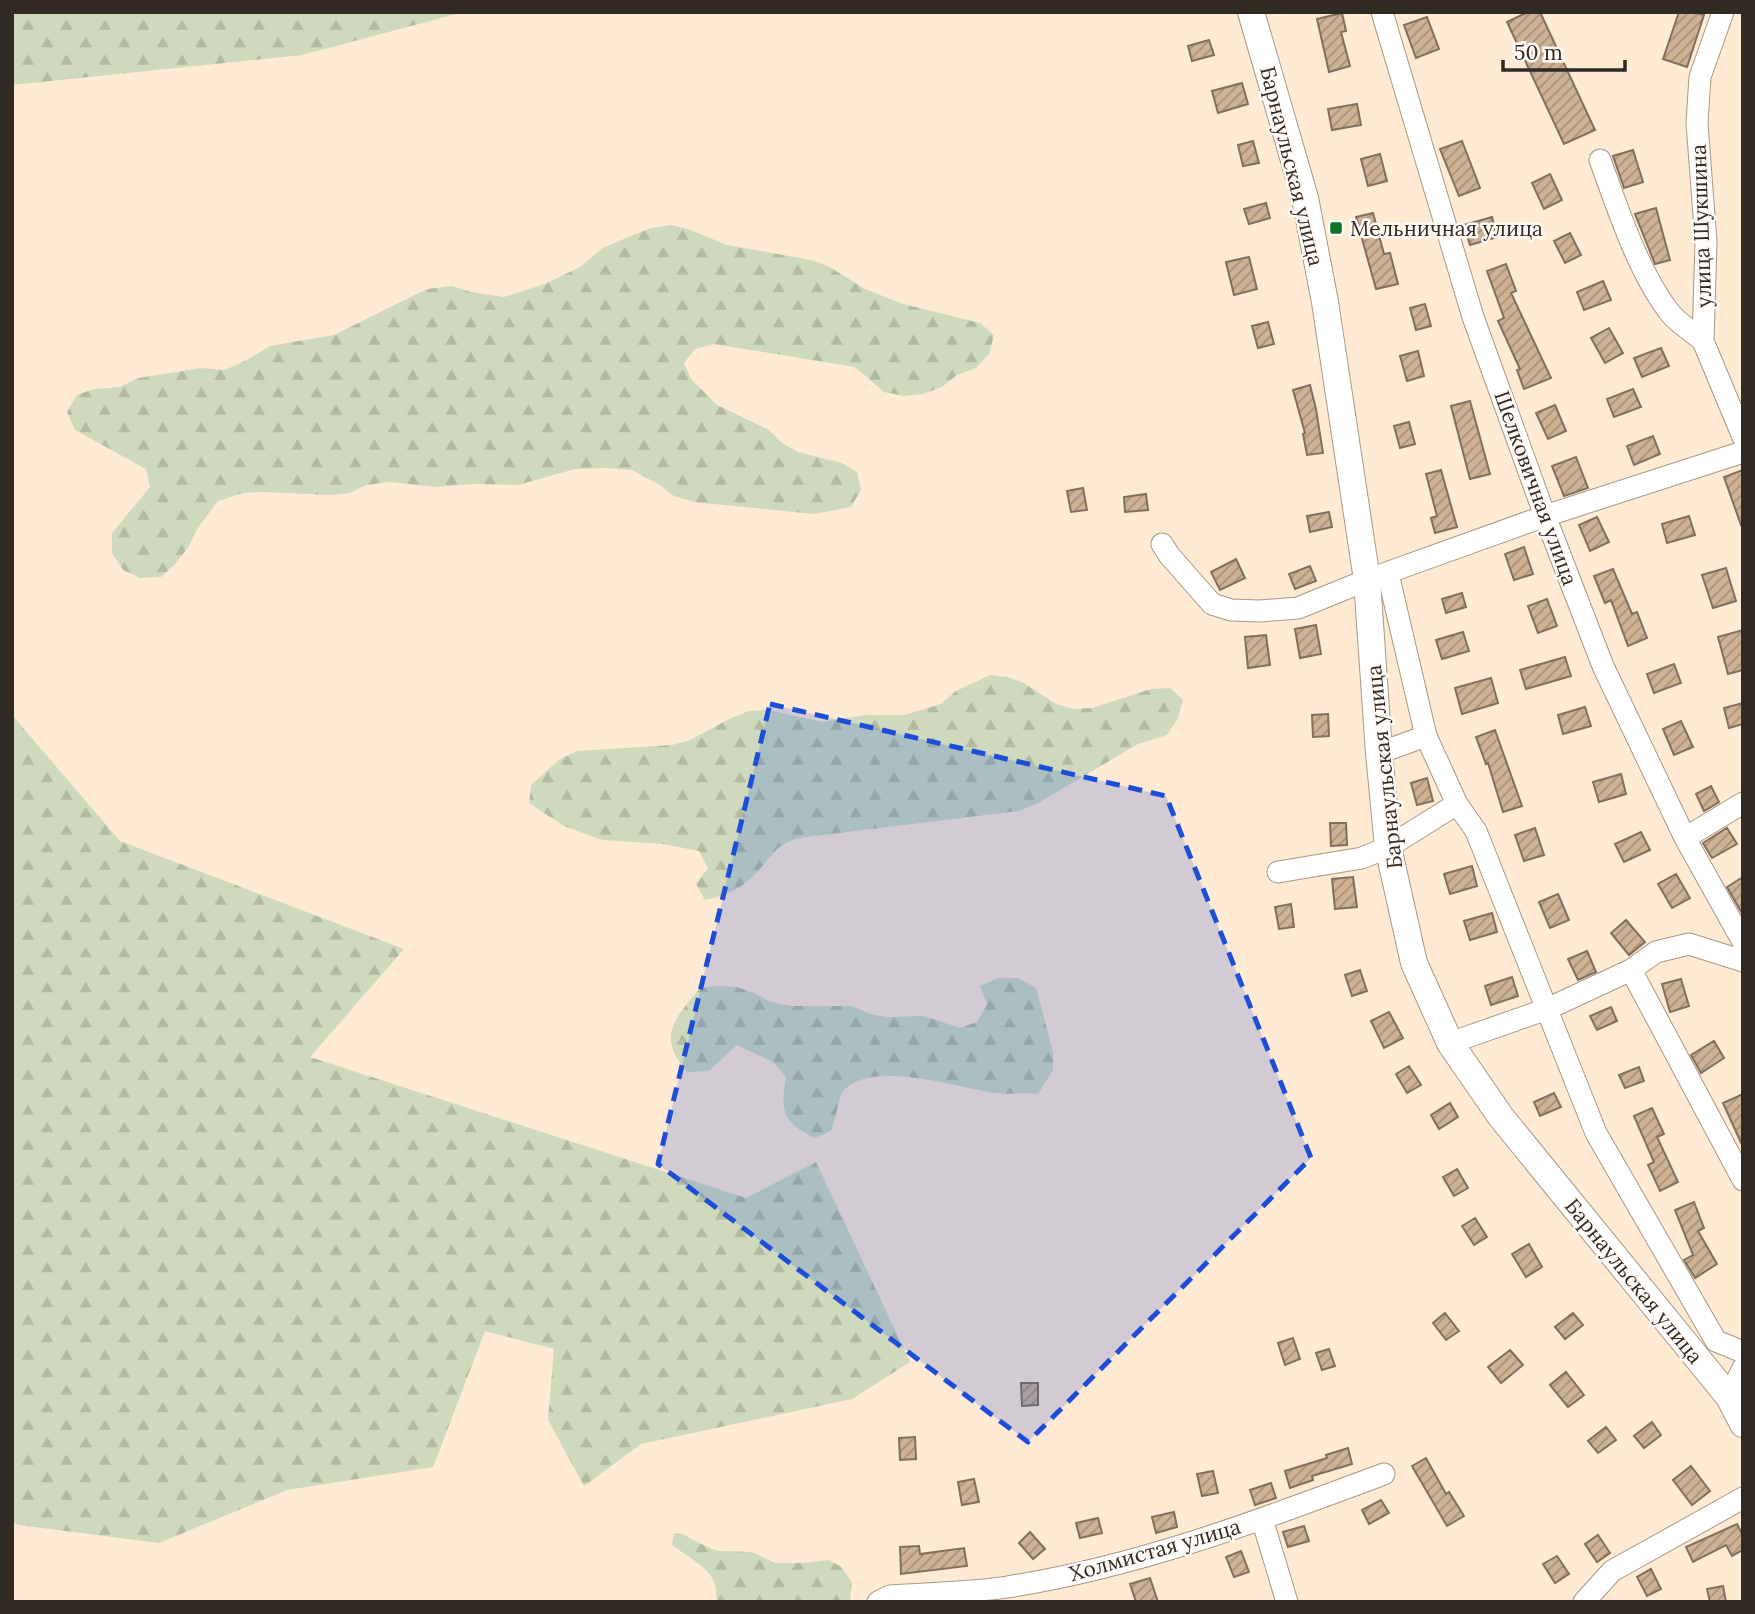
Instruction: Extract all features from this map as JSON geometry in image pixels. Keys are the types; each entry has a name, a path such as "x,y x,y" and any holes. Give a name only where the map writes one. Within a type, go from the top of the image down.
{"main road":[{"name":"Барнаульская улица","path":"1251,12 1305,198 1378,577 1379,753 1388,847 1414,963 1450,1043 1502,1117 1729,1397 1743,1424"}],"street":[{"name":"Шелковичная улица","path":"1382,12 1473,317 1603,666 1685,838 1743,942"},
{"name":"улица Шукшина","path":"1723,12 1700,77 1697,123 1706,242 1703,341 1743,437"},
{"path":"1600,160 1627,235 1651,281 1671,314 1703,341"},
{"path":"1162,544 1173,561 1212,604 1231,610 1298,608 1545,516 1743,452"},
{"path":"1378,577 1426,736 1457,804 1476,831 1596,1133 1716,1341 1743,1352"},
{"path":"1379,753 1426,736"},
{"path":"1685,838 1743,803"},
{"path":"1278,872 1362,858 1388,847 1457,804"},
{"path":"1450,1043 1547,1009 1631,970 1656,952 1689,944 1743,961"},
{"path":"1631,970 1743,1180"},
{"path":"1729,1397 1743,1368"},
{"name":"Холмистая улица","path":"878,1602 890,1596 1003,1594 1107,1567 1262,1520 1384,1474"},
{"path":"1584,1602 1612,1571 1743,1497"},
{"path":"1262,1520 1287,1602"}],"highlighted area":[{"path":"770,704 1166,796 1311,1158 1028,1442 658,1164"}],"green space":[{"path":"12,12 464,12 302,55 12,85"},
{"path":"671,225 727,245 811,260 828,266 865,289 903,304 980,323 994,335 989,354 976,368 957,375 942,387 923,394 904,396 884,392 855,367 714,344 695,349 684,363 691,379 717,405 769,430 782,443 798,452 842,463 857,472 861,490 851,507 814,514 694,502 674,496 632,470 575,469 518,485 473,484 437,487 390,482 366,485 350,493 331,495 243,493 218,501 197,529 189,546 161,577 140,578 123,570 112,553 112,533 150,487 146,469 75,430 67,412 77,395 94,389 120,387 138,378 201,368 225,370 270,346 334,335 427,289 452,286 504,297 545,284 580,267 603,248 633,235 651,228"},
{"path":"990,675 1024,683 1056,704 1073,709 1092,708 1151,689 1170,688 1183,700 1178,718 1167,735 1138,744 1038,803 1019,811 798,838 780,847 741,886 705,900 696,884 708,868 699,851 663,844 602,840 564,826 529,803 531,785 560,759 577,751 672,745 690,740 749,711 768,710 823,722 865,715 904,715 941,704 956,691"},
{"path":"12,715 120,841 404,949 310,1057 746,1198 816,1162 910,1362 852,1399 641,1444 584,1486 548,1420 554,1349 485,1331 433,1467 287,1490 159,1543 12,1522"},
{"path":"998,978 1018,978 1036,988 1053,1052 1053,1070 1038,1094 1001,1094 917,1078 875,1077 857,1081 844,1090 831,1131 815,1138 796,1127 786,1115 783,1099 786,1077 773,1062 737,1045 709,1071 687,1072 672,1048 672,1028 700,988 737,987 771,1002 791,1006 852,1006 870,1014 887,1017 924,1016 960,1028 977,1022 987,1004 980,986"},
{"path":"674,1533 718,1551 752,1552 775,1563 829,1560 841,1567 852,1582 850,1601 718,1602 713,1579 697,1562 672,1545"}],"building":[{"path":"1528,12 1540,12 1595,130 1564,144 1507,22"},
{"path":"1679,12 1704,15 1687,67 1663,59"},
{"path":"1342,13 1346,31 1341,32 1350,66 1329,72 1317,19"},
{"path":"1427,17 1439,49 1416,58 1404,25"},
{"path":"1209,40 1214,55 1192,61 1188,46"},
{"path":"1242,83 1248,104 1218,113 1212,91"},
{"path":"1357,104 1361,125 1332,130 1328,109"},
{"path":"1253,141 1259,163 1243,166 1238,145"},
{"path":"1462,141 1480,188 1459,196 1440,149"},
{"path":"1633,150 1643,182 1624,188 1613,156"},
{"path":"1380,154 1387,181 1368,186 1361,159"},
{"path":"1550,174 1562,200 1544,209 1532,183"},
{"path":"1266,203 1270,218 1249,224 1244,209"},
{"path":"1656,208 1670,260 1655,264 1635,214"},
{"path":"1373,213 1384,254 1390,253 1398,284 1376,289 1356,217"},
{"path":"1492,217 1497,237 1470,245 1464,225"},
{"path":"1570,233 1581,255 1565,263 1554,241"},
{"path":"1249,257 1257,289 1234,295 1226,262"},
{"path":"1506,264 1516,291 1511,293 1551,378 1524,389 1517,370 1520,369 1498,321 1504,318 1487,271"},
{"path":"1603,281 1611,300 1584,310 1577,292"},
{"path":"1425,304 1431,326 1416,330 1410,308"},
{"path":"1268,322 1274,344 1258,348 1252,326"},
{"path":"1609,328 1623,353 1605,363 1591,338"},
{"path":"1661,348 1669,366 1642,377 1634,358"},
{"path":"1418,351 1424,376 1407,381 1400,356"},
{"path":"1310,385 1323,453 1307,455 1305,433 1293,390"},
{"path":"1633,389 1641,407 1614,417 1607,399"},
{"path":"1470,401 1490,474 1470,479 1451,406"},
{"path":"1555,405 1566,431 1548,439 1536,413"},
{"path":"1409,422 1415,444 1400,448 1394,426"},
{"path":"1653,436 1660,454 1634,465 1627,446"},
{"path":"1576,457 1588,488 1564,496 1552,466"},
{"path":"1441,470 1457,527 1435,533 1431,518 1437,516 1426,474"},
{"path":"1743,470 1743,524 1741,525 1724,477"},
{"path":"1083,488 1087,510 1071,512 1067,491"},
{"path":"1146,494 1148,510 1125,512 1124,497"},
{"path":"1329,512 1332,527 1310,532 1307,516"},
{"path":"1689,516 1695,535 1667,543 1662,524"},
{"path":"1597,517 1609,542 1590,551 1579,525"},
{"path":"1524,547 1533,574 1514,580 1505,554"},
{"path":"1236,559 1245,578 1220,590 1211,572"},
{"path":"1310,566 1316,581 1295,589 1289,574"},
{"path":"1726,568 1736,601 1713,608 1702,575"},
{"path":"1613,569 1632,614 1637,612 1647,638 1628,646 1611,600 1605,603 1594,576"},
{"path":"1462,593 1466,607 1446,613 1442,599"},
{"path":"1547,599 1557,626 1538,633 1528,606"},
{"path":"1316,625 1321,654 1300,658 1295,629"},
{"path":"1743,630 1743,670 1728,674 1718,637"},
{"path":"1463,632 1469,651 1442,659 1436,640"},
{"path":"1266,635 1270,665 1248,668 1245,637"},
{"path":"1565,657 1571,676 1526,689 1520,670"},
{"path":"1674,664 1681,683 1654,693 1647,674"},
{"path":"1491,678 1498,703 1462,714 1455,688"},
{"path":"1743,703 1743,724 1729,728 1724,708"},
{"path":"1585,707 1591,726 1563,734 1558,715"},
{"path":"1328,714 1329,736 1313,737 1312,715"},
{"path":"1681,721 1693,747 1674,755 1663,729"},
{"path":"1495,730 1522,806 1503,812 1488,763 1486,764 1476,737"},
{"path":"1621,774 1626,794 1599,802 1593,782"},
{"path":"1427,778 1433,801 1417,805 1411,783"},
{"path":"1711,786 1719,802 1704,811 1696,794"},
{"path":"1330,823 1346,823 1347,845 1331,846"},
{"path":"1535,828 1544,855 1524,861 1515,835"},
{"path":"1727,828 1737,844 1712,858 1703,843"},
{"path":"1641,832 1650,850 1624,862 1615,844"},
{"path":"1472,866 1477,886 1450,894 1444,874"},
{"path":"1676,874 1690,898 1672,908 1658,884"},
{"path":"1353,877 1357,907 1335,909 1332,879"},
{"path":"1743,877 1743,915 1727,887"},
{"path":"1558,894 1569,920 1550,928 1539,902"},
{"path":"1291,904 1294,927 1279,929 1275,907"},
{"path":"1492,913 1497,932 1470,940 1464,921"},
{"path":"1626,920 1645,942 1629,955 1611,933"},
{"path":"1587,951 1596,972 1578,980 1568,959"},
{"path":"1360,970 1367,991 1352,996 1345,975"},
{"path":"1512,977 1518,996 1491,1005 1485,986"},
{"path":"1681,979 1689,1006 1670,1012 1662,984"},
{"path":"1611,1007 1617,1021 1597,1030 1590,1016"},
{"path":"1389,1012 1403,1038 1384,1048 1371,1021"},
{"path":"1714,1041 1724,1058 1701,1073 1691,1055"},
{"path":"1409,1066 1421,1085 1407,1093 1396,1074"},
{"path":"1639,1067 1644,1081 1625,1088 1619,1075"},
{"path":"1554,1093 1561,1107 1540,1116 1534,1102"},
{"path":"1743,1094 1743,1147 1723,1103"},
{"path":"1450,1103 1458,1117 1439,1129 1431,1115"},
{"path":"1652,1108 1664,1134 1657,1137 1678,1182 1660,1191 1648,1165 1654,1162 1634,1116"},
{"path":"1457,1169 1468,1188 1454,1196 1443,1177"},
{"path":"1694,1202 1704,1228 1698,1231 1717,1264 1695,1278 1684,1260 1693,1255 1675,1210"},
{"path":"1475,1218 1487,1237 1474,1245 1462,1226"},
{"path":"1529,1244 1542,1267 1526,1277 1512,1254"},
{"path":"1445,1313 1459,1331 1446,1340 1433,1323"},
{"path":"1573,1313 1583,1325 1565,1339 1555,1327"},
{"path":"1293,1338 1300,1359 1285,1365 1278,1343"},
{"path":"1329,1349 1335,1366 1322,1370 1316,1353"},
{"path":"1510,1350 1523,1365 1501,1383 1488,1367"},
{"path":"1566,1372 1584,1395 1568,1407 1550,1385"},
{"path":"1021,1383 1038,1383 1038,1405 1022,1406"},
{"path":"1652,1422 1661,1435 1644,1448 1634,1436"},
{"path":"1606,1427 1616,1440 1598,1453 1588,1441"},
{"path":"915,1437 916,1459 900,1460 899,1438"},
{"path":"1348,1448 1352,1464 1312,1476 1313,1480 1290,1488 1285,1471 1327,1458 1326,1455"},
{"path":"1426,1458 1446,1494 1449,1492 1464,1516 1447,1526 1412,1466"},
{"path":"1691,1466 1710,1491 1692,1505 1673,1480"},
{"path":"1213,1471 1218,1493 1202,1496 1197,1474"},
{"path":"974,1479 979,1502 962,1505 958,1482"},
{"path":"1271,1483 1276,1498 1255,1505 1250,1490"},
{"path":"1381,1500 1389,1513 1369,1524 1362,1510"},
{"path":"1174,1512 1177,1527 1156,1533 1152,1517"},
{"path":"1098,1518 1102,1533 1080,1538 1076,1523"},
{"path":"1737,1524 1743,1536 1743,1550 1732,1556 1726,1545 1693,1562 1686,1547"},
{"path":"1304,1526 1309,1541 1288,1547 1283,1532"},
{"path":"1030,1532 1045,1549 1033,1559 1019,1543"},
{"path":"1598,1535 1610,1553 1597,1562 1585,1544"},
{"path":"919,1546 920,1554 964,1548 967,1566 901,1574 900,1547"},
{"path":"1241,1551 1249,1572 1234,1577 1226,1557"},
{"path":"1557,1556 1569,1574 1555,1583 1543,1564"},
{"path":"1651,1569 1661,1589 1647,1596 1637,1577"},
{"path":"1150,1578 1158,1602 1136,1602 1130,1584"},
{"path":"1723,1586 1726,1602 1710,1602 1707,1589"}],"place":[{"name":"Мельничная улица","path":"1336,228"}]}
